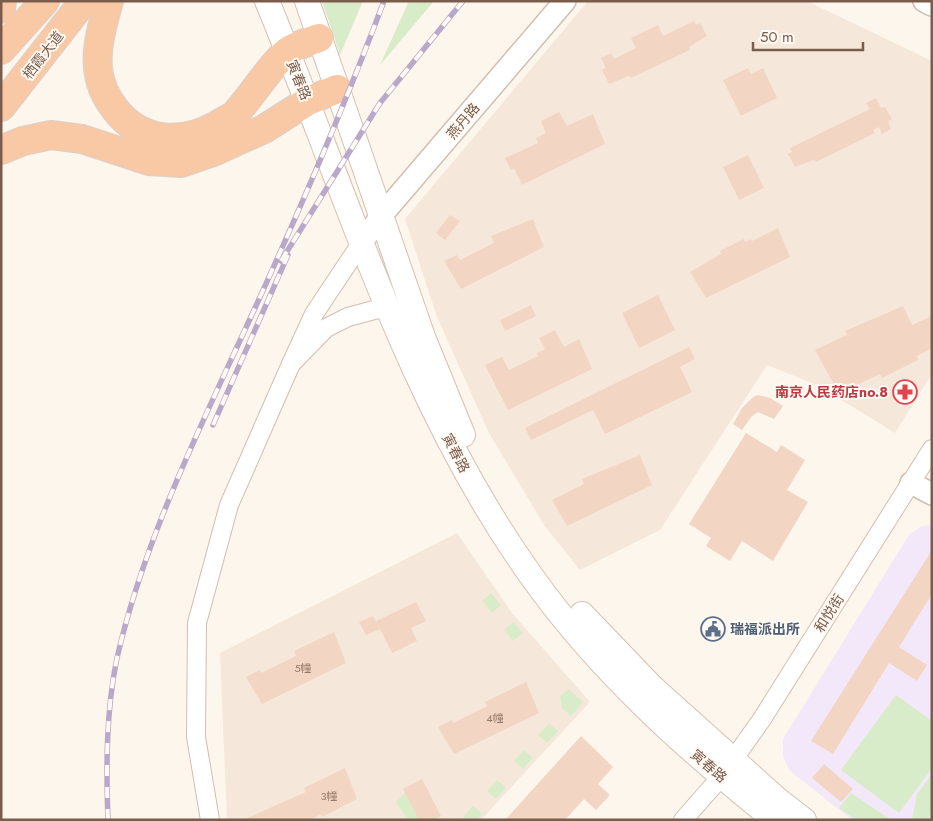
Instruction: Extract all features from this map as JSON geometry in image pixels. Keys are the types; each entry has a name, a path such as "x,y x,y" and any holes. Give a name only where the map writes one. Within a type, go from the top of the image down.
{"highway":[{"path":"1,9 2,1"},
{"path":"1,50 45,1"},
{"name":"栖霞大道","path":"1,106 84,1"},
{"path":"110,1 100,35 98,65 101,88 114,108 129,125 151,137 175,139 204,132 235,114 288,51 319,38"},
{"path":"1,150 23,141 51,135 82,139 149,161 181,163 213,152 264,129 308,100 337,89"}],"main road":[{"name":"寅春路","path":"267,1 308,100 362,242 436,418 476,490 533,578 575,631 637,699 727,768 804,820"},
{"name":"寅春路","path":"307,1 381,216 451,410 479,469 511,520 546,570 588,623 652,687 775,820"}],"street":[{"name":"燕丹路","path":"362,242 381,216 565,1"},
{"path":"924,1 932,5"},
{"path":"210,820 196,737 197,623 229,505 314,314 362,242"},
{"path":"291,364 326,328 348,316 389,306"},
{"name":"和悦街","path":"683,820 727,768 762,719 932,449"},
{"path":"910,483 932,494"}],"shaded area":[{"path":"588,1 807,1 932,61 932,374 895,433 817,385 767,365 660,530 580,570 544,525 489,433 437,317 405,219"},
{"path":"932,525 932,820 852,820 789,770 783,756 783,739 909,535 922,526"},
{"path":"457,533 512,613 590,702 481,820 227,820 220,653"}],"green space":[{"path":"322,1 363,1 340,55"},
{"path":"409,1 434,1 380,65"},
{"path":"491,593 501,605 492,613 482,601"},
{"path":"513,622 523,633 513,641 504,630"},
{"path":"569,689 583,702 571,716 562,708 560,696"},
{"path":"896,695 932,721 932,768 899,813 841,770"},
{"path":"549,723 558,731 547,743 538,735"},
{"path":"524,750 533,758 523,769 514,761"},
{"path":"932,774 932,805 929,820 912,820 917,794"},
{"path":"497,780 506,788 496,799 487,791"},
{"path":"405,793 419,820 406,820 407,818 396,802"},
{"path":"851,793 891,820 856,820 839,808"},
{"path":"473,806 482,814 477,820 466,820 463,817"}],"building":[{"path":"694,21 696,25 700,23 707,36 689,47 690,50 631,78 629,76 609,84 602,70 606,68 601,58 611,53 614,59 636,48 631,38 658,25 663,36"},
{"path":"748,68 751,74 763,68 777,98 741,116 723,80"},
{"path":"876,98 881,108 885,107 892,119 888,121 891,129 882,134 879,127 873,130 875,133 816,162 814,160 795,167 788,154 792,152 790,148 870,109 866,103"},
{"path":"559,112 567,126 593,114 605,144 522,185 514,168 511,170 505,158 538,143 536,138 546,133 541,121"},
{"path":"748,155 764,188 739,200 723,167"},
{"path":"450,215 460,221 445,240 436,233"},
{"path":"533,219 544,247 461,289 444,261 457,255 460,260 494,243 491,236"},
{"path":"778,228 790,257 706,298 690,272 721,254 720,251 744,239 745,242 751,239 752,241"},
{"path":"658,295 675,330 639,348 622,313"},
{"path":"531,305 536,316 505,331 500,320"},
{"path":"903,306 912,325 932,316 932,348 917,356 918,360 882,378 880,374 844,391 842,387 837,390 815,350 847,335 845,331"},
{"path":"555,330 564,347 579,339 592,369 508,410 485,365 502,357 509,370 538,356 537,353 545,349 539,338"},
{"path":"689,347 695,359 680,367 692,392 605,434 593,410 531,440 525,428"},
{"path":"758,395 770,398 783,406 774,419 758,412 752,416 742,430 733,424 742,408 753,397"},
{"path":"746,433 777,452 781,445 805,460 787,490 808,502 773,561 742,541 730,561 706,546 711,538 689,524"},
{"path":"640,455 652,485 567,526 552,500 584,484 582,479"},
{"path":"932,550 932,594 899,647 927,665 917,681 889,663 833,754 811,741"},
{"path":"416,602 426,621 411,628 417,641 392,653 376,621"},
{"path":"373,616 380,629 366,635 359,622"},
{"path":"334,632 346,663 262,704 246,677 260,670 261,673 296,656 294,651"},
{"path":"526,682 539,713 454,754 438,727 452,720 453,723 487,706 485,702"},
{"path":"581,736 613,767 598,784 610,795 596,810 584,799 565,820 505,820"},
{"path":"824,764 853,789 841,802 812,778"},
{"path":"345,768 357,799 322,817 321,814 310,820 243,820 306,792 304,788"},
{"path":"422,779 441,816 433,820 419,820 403,789"}],"railway":[{"path":"108,820 108,739 113,678 129,613 143,568 177,480 322,156 384,1"},
{"path":"281,261 380,103 463,1"},
{"path":"213,425 288,255"}],"place":[{"name":"南京人民药店no.8","path":"905,392"},
{"name":"瑞福派出所","path":"713,629"}]}
